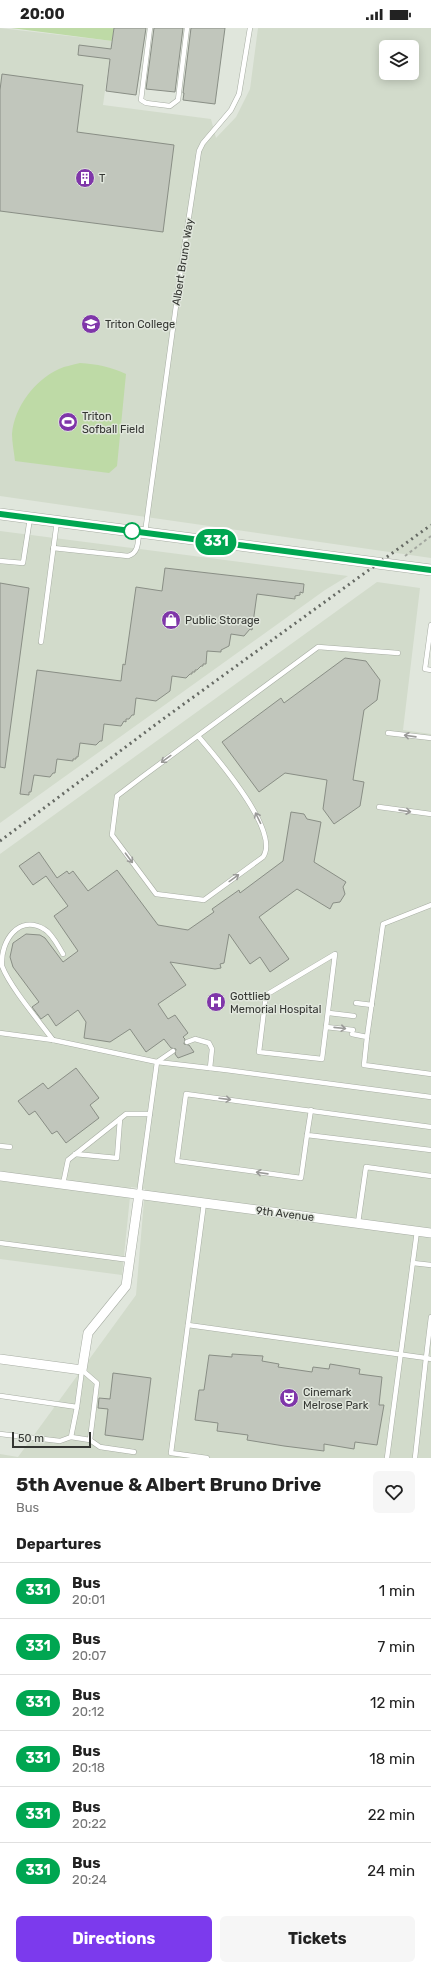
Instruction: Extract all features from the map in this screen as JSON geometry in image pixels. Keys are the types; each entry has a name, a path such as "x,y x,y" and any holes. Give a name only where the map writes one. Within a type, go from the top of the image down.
{"street":[{"path":"0,514 431,570"},
{"name":"9th Avenue","path":"0,1176 431,1233"},
{"path":"0,1359 82,1370 88,1333 126,1286 139,1194"}],"lane":[{"path":"150,28 141,100 146,103 170,106 178,100 187,28"},
{"name":"Albert Bruno Way","path":"53,548 128,556 133,555 136,550 142,532 181,269 188,232 197,160 203,143 231,110 240,94 250,28"},
{"path":"0,561 23,563 30,518"},
{"path":"41,642 57,521"},
{"path":"431,625 430,639 424,669 431,670"},
{"path":"198,736 244,794 257,816 264,831 265,853 263,857 204,900 156,894 112,835 117,796 318,647 398,653"},
{"path":"388,733 431,738"},
{"path":"379,807 431,814"},
{"path":"431,905 383,924 364,1065 431,1074"},
{"path":"53,1040 8,978 2,966 1,946 5,937 13,930 24,925 38,926 46,930 63,954"},
{"path":"335,954 328,1013 322,1059 259,1052 266,995 335,954"},
{"path":"356,1003 372,1005"},
{"path":"328,1013 354,1016"},
{"path":"326,1027 367,1036"},
{"path":"0,1033 53,1040 157,1062 431,1097"},
{"path":"187,1042 195,1039 209,1043 212,1049 210,1068"},
{"path":"139,1194 157,1062 173,1051"},
{"path":"311,1110 301,1178 177,1161 186,1094 311,1110 431,1127"},
{"path":"63,1184 68,1160 126,1114 150,1114"},
{"path":"76,1154 117,1158 120,1119"},
{"path":"307,1135 431,1150"},
{"path":"0,1146 10,1147"},
{"path":"358,1223 366,1166 431,1176"},
{"path":"204,1203 172,1453 206,1458"},
{"path":"387,1458 417,1231"},
{"path":"0,1243 130,1260"},
{"path":"413,1262 431,1265"},
{"path":"415,1458 429,1358 431,1317"},
{"path":"188,1325 429,1358"},
{"path":"71,1438 82,1370"},
{"path":"82,1370 97,1383 90,1440"},
{"path":"2,1396 77,1407"},
{"path":"0,1434 60,1441 71,1438 90,1440 100,1447 134,1452"}],"path":[{"path":"392,565 431,536"}],"shaded area":[{"path":"0,28 112,41 103,105 211,119 216,138 236,117 250,89 258,28 431,28 431,558 0,496"},
{"path":"0,531 348,576 325,590 0,823"},
{"name":"Gottlieb Memorial Hospital","path":"377,582 420,588 403,730 431,734 431,1458 0,1458 0,1454 18,1457 136,1295 145,1189 131,1187 122,1275 0,1259 0,854"}],"green space":[{"path":"11,28 114,28 112,41"},
{"name":"Triton Sofball Field","path":"80,363 104,366 126,374 117,466 109,473 15,461 12,434 21,404 34,387 50,374 61,368"}],"building":[{"path":"114,28 146,28 136,95 106,91 110,59 78,55 79,45 111,49"},
{"path":"154,28 183,28 175,92 146,89"},
{"path":"191,28 225,28 215,104 183,100"},
{"name":"T","path":"2,74 83,85 77,132 174,145 163,232 0,211 0,90"},
{"path":"165,568 304,584 303,593 300,592 300,595 295,596 295,599 257,594 252,630 250,629 244,636 231,634 229,646 221,650 221,652 207,651 206,664 203,664 203,666 195,670 195,672 192,672 192,674 186,678 172,676 170,691 156,701 136,698 134,715 132,715 129,719 126,719 126,722 124,721 121,726 104,724 102,741 96,745 80,743 78,757 76,757 76,759 73,759 73,761 57,759 55,773 53,773 50,777 34,775 31,792 29,792 29,795 20,794 37,670 121,681 123,664 125,665 136,587 162,591"},
{"path":"0,583 29,588 5,768 0,767"},
{"path":"345,658 366,661 380,680 377,700 364,710 353,780 364,782 360,806 334,824 323,809 327,780 285,773 259,792 222,742 281,698 284,703"},
{"path":"291,812 304,814 307,819 321,822 314,862 346,882 343,887 345,894 340,902 333,903 330,909 297,889 259,917 289,959 270,972 260,957 250,964 229,934 224,963 220,964 221,968 215,969 170,962 186,985 158,1004 168,1019 175,1015 188,1033 183,1037 185,1039 184,1044 189,1045 194,1052 178,1058 175,1054 176,1049 171,1048 164,1039 146,1052 130,1029 110,1042 84,1038 86,1022 78,1010 56,1026 48,1014 41,1019 32,1007 39,1002 13,967 10,957 13,943 26,934 40,935 45,938 63,962 78,951 54,916 68,906 46,876 33,885 19,866 39,852 57,878 67,871 69,874 73,871 88,891 117,870 158,925 188,930 214,912 212,909 239,890 240,893 283,861"},
{"path":"76,1068 99,1098 90,1105 99,1118 66,1143 57,1131 52,1134 35,1111 29,1115 18,1101 43,1083 48,1089"},
{"name":"Cinemark Melrose Park","path":"232,1354 263,1356 262,1361 279,1364 278,1367 312,1372 313,1367 329,1369 330,1364 360,1369 359,1374 382,1377 379,1405 384,1405 377,1445 355,1442 354,1449 324,1444 324,1451 284,1446 247,1440 248,1435 217,1431 218,1423 195,1420 199,1390 204,1390 209,1355 232,1357"},
{"path":"113,1373 151,1378 143,1440 105,1435 108,1409 98,1408 99,1398 110,1399"}],"railway":[{"path":"0,841 159,722 431,525"}],"bus line":[{"name":"331","path":"0,514 431,570"}],"place":[{"name":"T","path":"85,178"},
{"name":"Triton College","path":"91,324"},
{"name":"Triton Sofball Field","path":"68,422"},
{"name":"Public Storage","path":"171,620"},
{"name":"Gottlieb Memorial Hospital","path":"216,1002"},
{"name":"Cinemark Melrose Park","path":"289,1398"}]}
